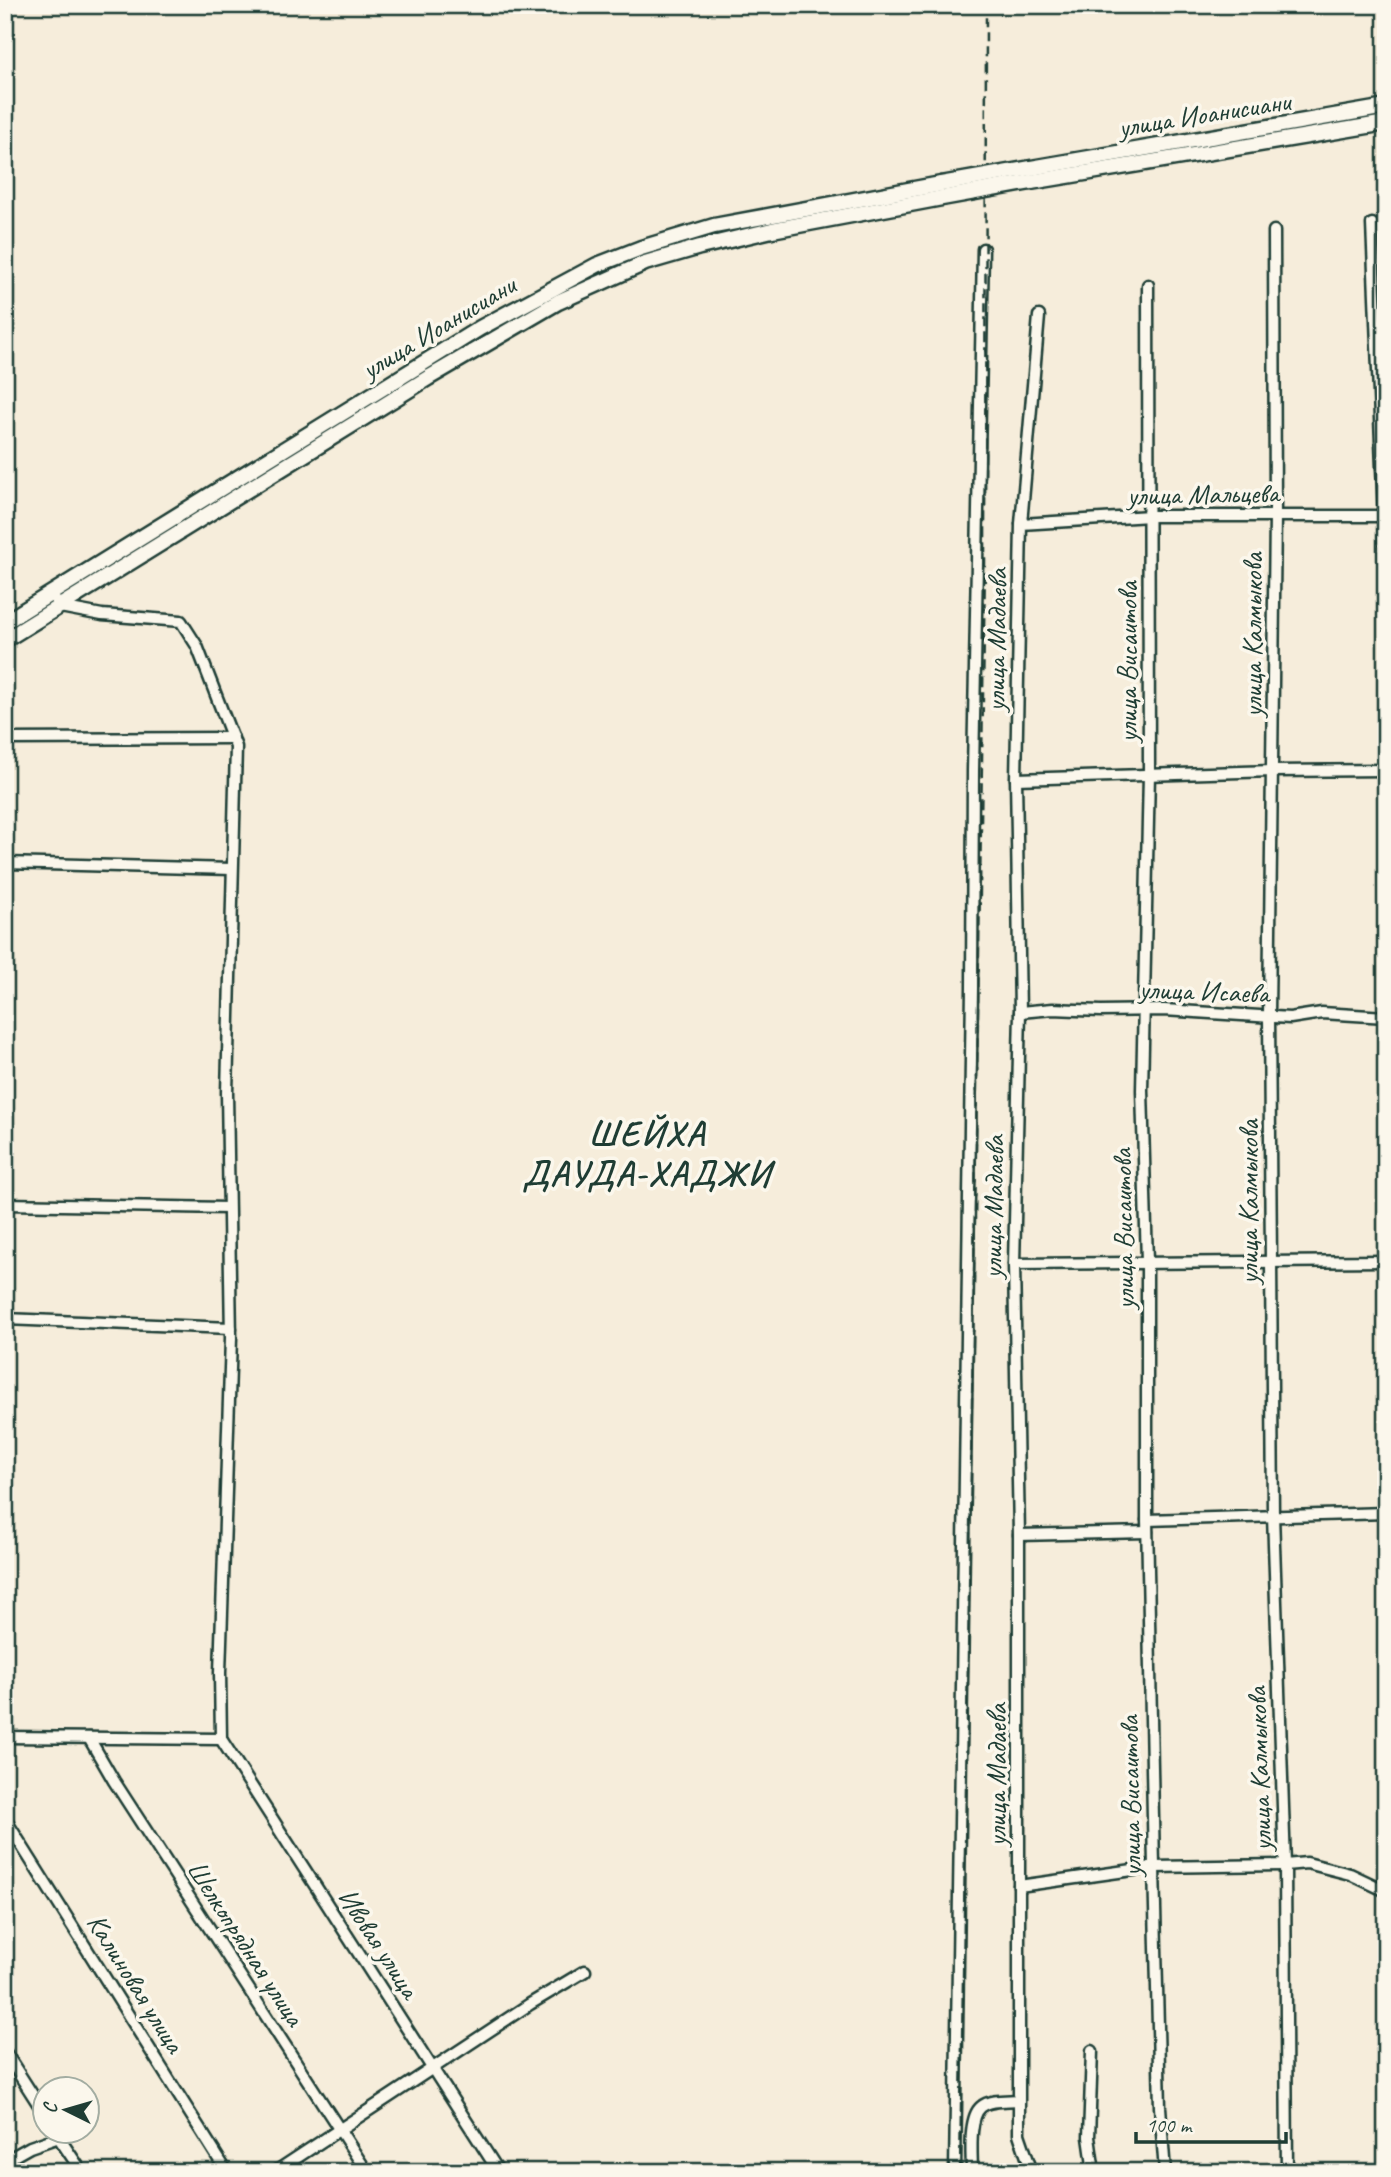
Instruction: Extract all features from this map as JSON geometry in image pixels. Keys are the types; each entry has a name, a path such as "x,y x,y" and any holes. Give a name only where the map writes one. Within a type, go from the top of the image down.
{"main road":[{"name":"улица Иоанисиани","path":"1031,175 1386,107"},
{"name":"улица Иоанисиани","path":"1031,175 1386,123"},
{"path":"5,640 428,378 558,302 645,264 691,249 942,191 1031,175"},
{"name":"улица Иоанисиани","path":"5,622 459,341 597,265 641,248 714,226 942,191"}],"street":[{"path":"1372,224 1386,564"},
{"name":"улица Калмыкова","path":"1274,231 1275,516 1269,1016 1270,1262 1273,1515 1285,1866 1287,2172"},
{"path":"955,2172 982,249"},
{"name":"улица Висаитова","path":"1148,285 1149,774 1142,1090 1147,1262 1147,1532 1154,1867 1160,2107 1165,2172"},
{"name":"улица Мадаева","path":"1032,2172 1019,2134 1018,2100 1019,1535 1014,1264 1020,1012 1016,779 1021,524 1039,316"},
{"name":"улица Мальцева","path":"1021,524 1150,516 1384,516"},
{"path":"5,1737 220,1739 231,1328 227,1093 236,747 197,646 181,621 103,615 60,607 51,594"},
{"path":"5,740 233,738"},
{"path":"1016,779 1386,770"},
{"path":"5,863 232,869"},
{"name":"улица Исаева","path":"1020,1012 1053,1009 1290,1018 1322,1013 1386,1017"},
{"path":"5,1204 228,1208"},
{"path":"1014,1264 1386,1261"},
{"path":"5,1319 231,1328"},
{"path":"1147,1520 1386,1513"},
{"path":"1019,1535 1147,1532"},
{"name":"Шелкопрядная улица","path":"89,1738 114,1781 367,2172"},
{"name":"Ивовая улица","path":"220,1739 499,2172"},
{"name":"Калиновая улица","path":"5,1819 227,2172"},
{"path":"1019,1886 1154,1867 1285,1866 1307,1863 1350,1874 1386,1891"},
{"path":"275,2172 585,1971"},
{"path":"1092,2051 1089,2137 1094,2172"},
{"path":"5,2052 32,2094"},
{"path":"972,2172 974,2119 980,2108 990,2102 1018,2100"},
{"path":"5,2161 32,2146"},
{"path":"65,2146 82,2172"}],"railway":[{"path":"960,2172 985,566 986,5"}],"district":[{"name":"ШЕЙХА ДАУДА-ХАДЖИ","path":"647,1153"}]}
